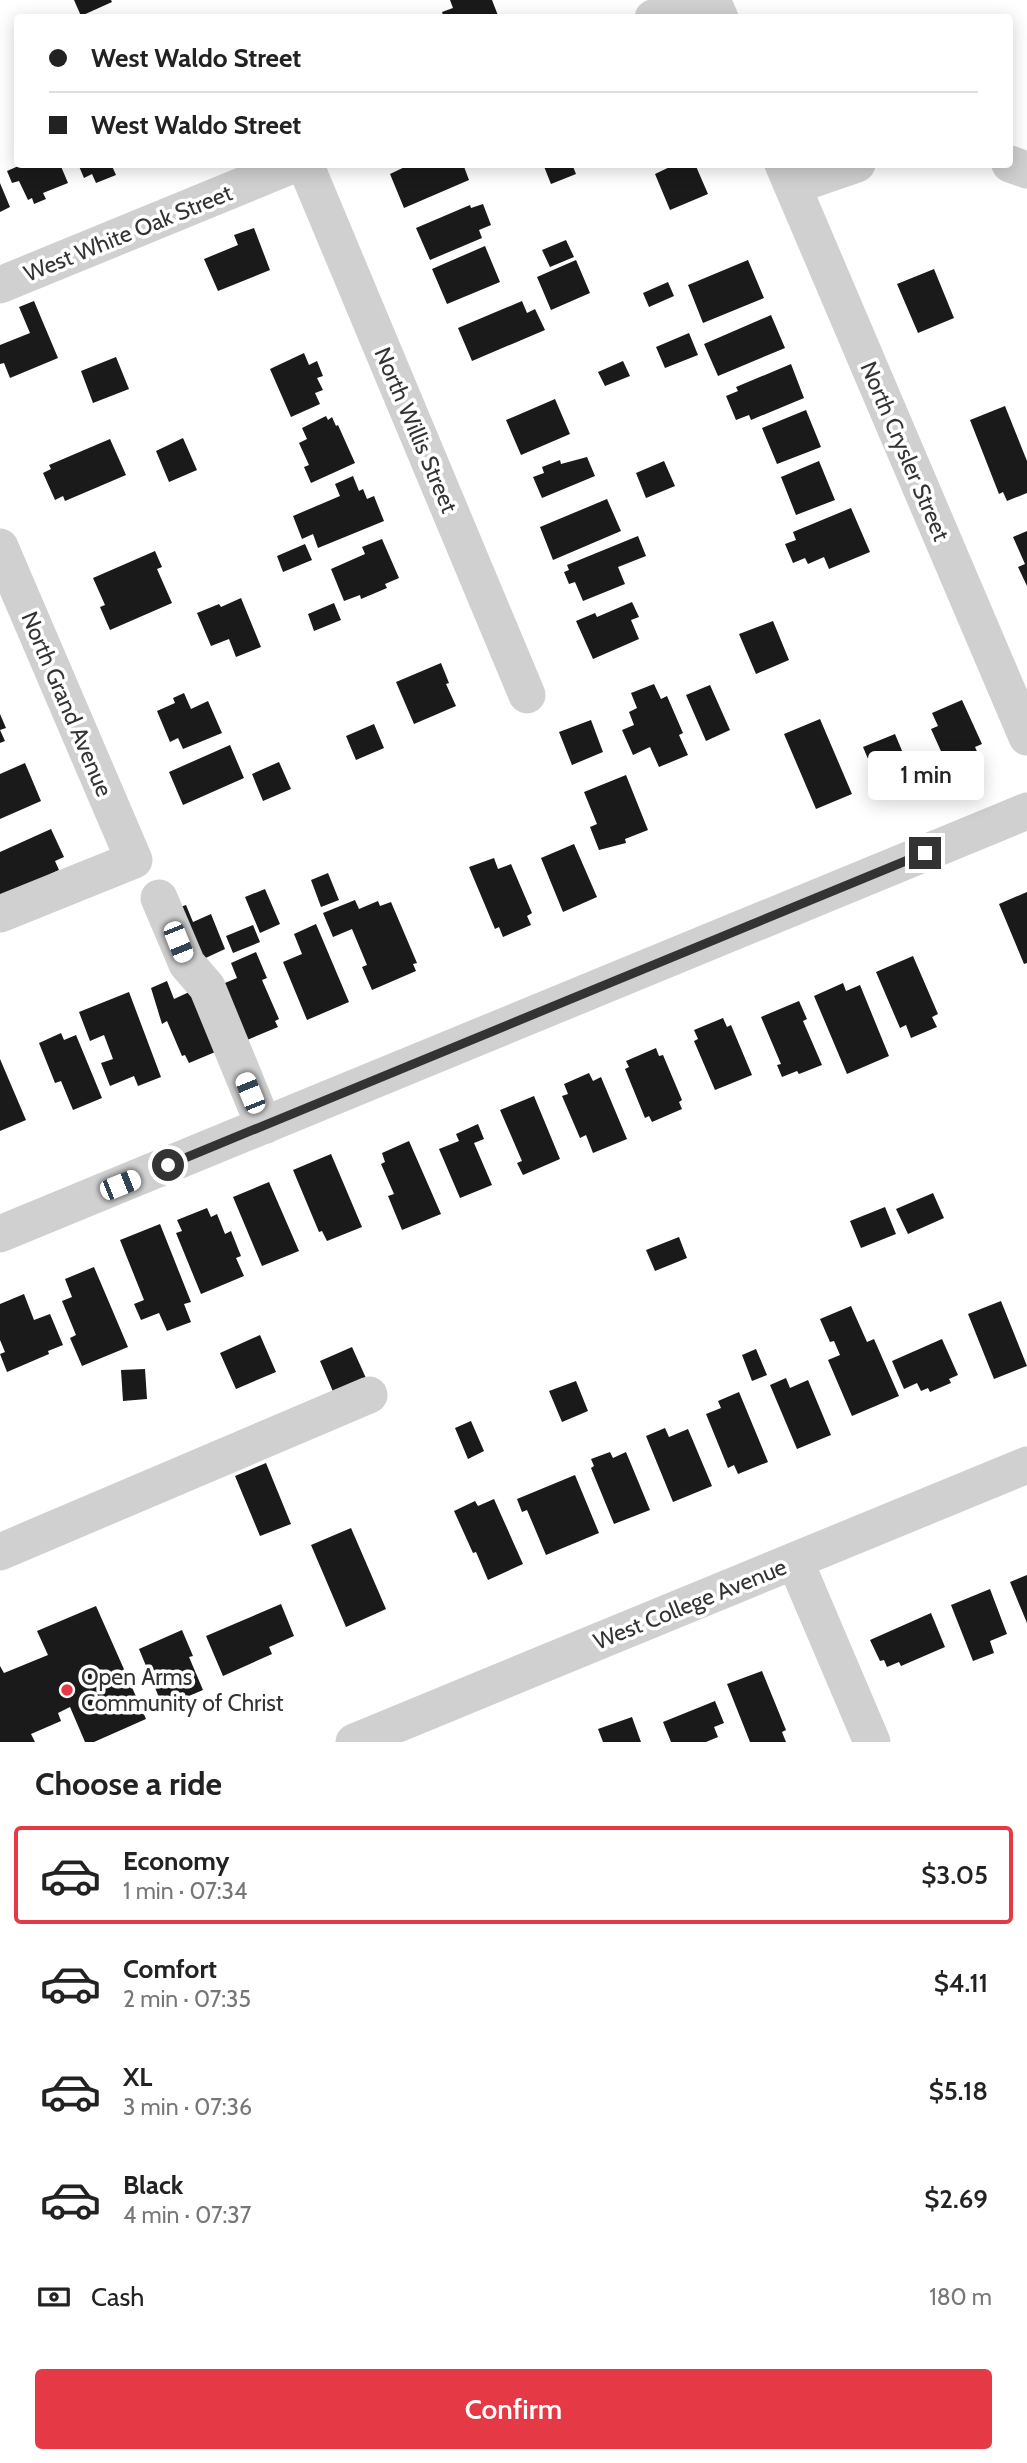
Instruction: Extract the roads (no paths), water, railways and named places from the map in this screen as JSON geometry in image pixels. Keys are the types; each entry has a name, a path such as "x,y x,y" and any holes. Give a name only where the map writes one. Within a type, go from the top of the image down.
{"street":[{"path":"662,14 695,0"},
{"name":"West White Oak Street","path":"0,285 285,168"},
{"name":"North Willis Street","path":"307,168 527,695"},
{"path":"788,175 832,168"},
{"name":"North Crysler Street","path":"788,175 1027,737"},
{"name":"North Grand Avenue","path":"0,547 134,860 0,914"},
{"path":"0,1234 1027,811"},
{"path":"159,898 187,964 207,987 264,1126"},
{"path":"0,1552 369,1395"},
{"name":"West College Avenue","path":"354,1742 1027,1465"},
{"path":"795,1561 872,1742"}],"place":[{"name":"Open Arms Community of Christ","path":"67,1690"}]}
